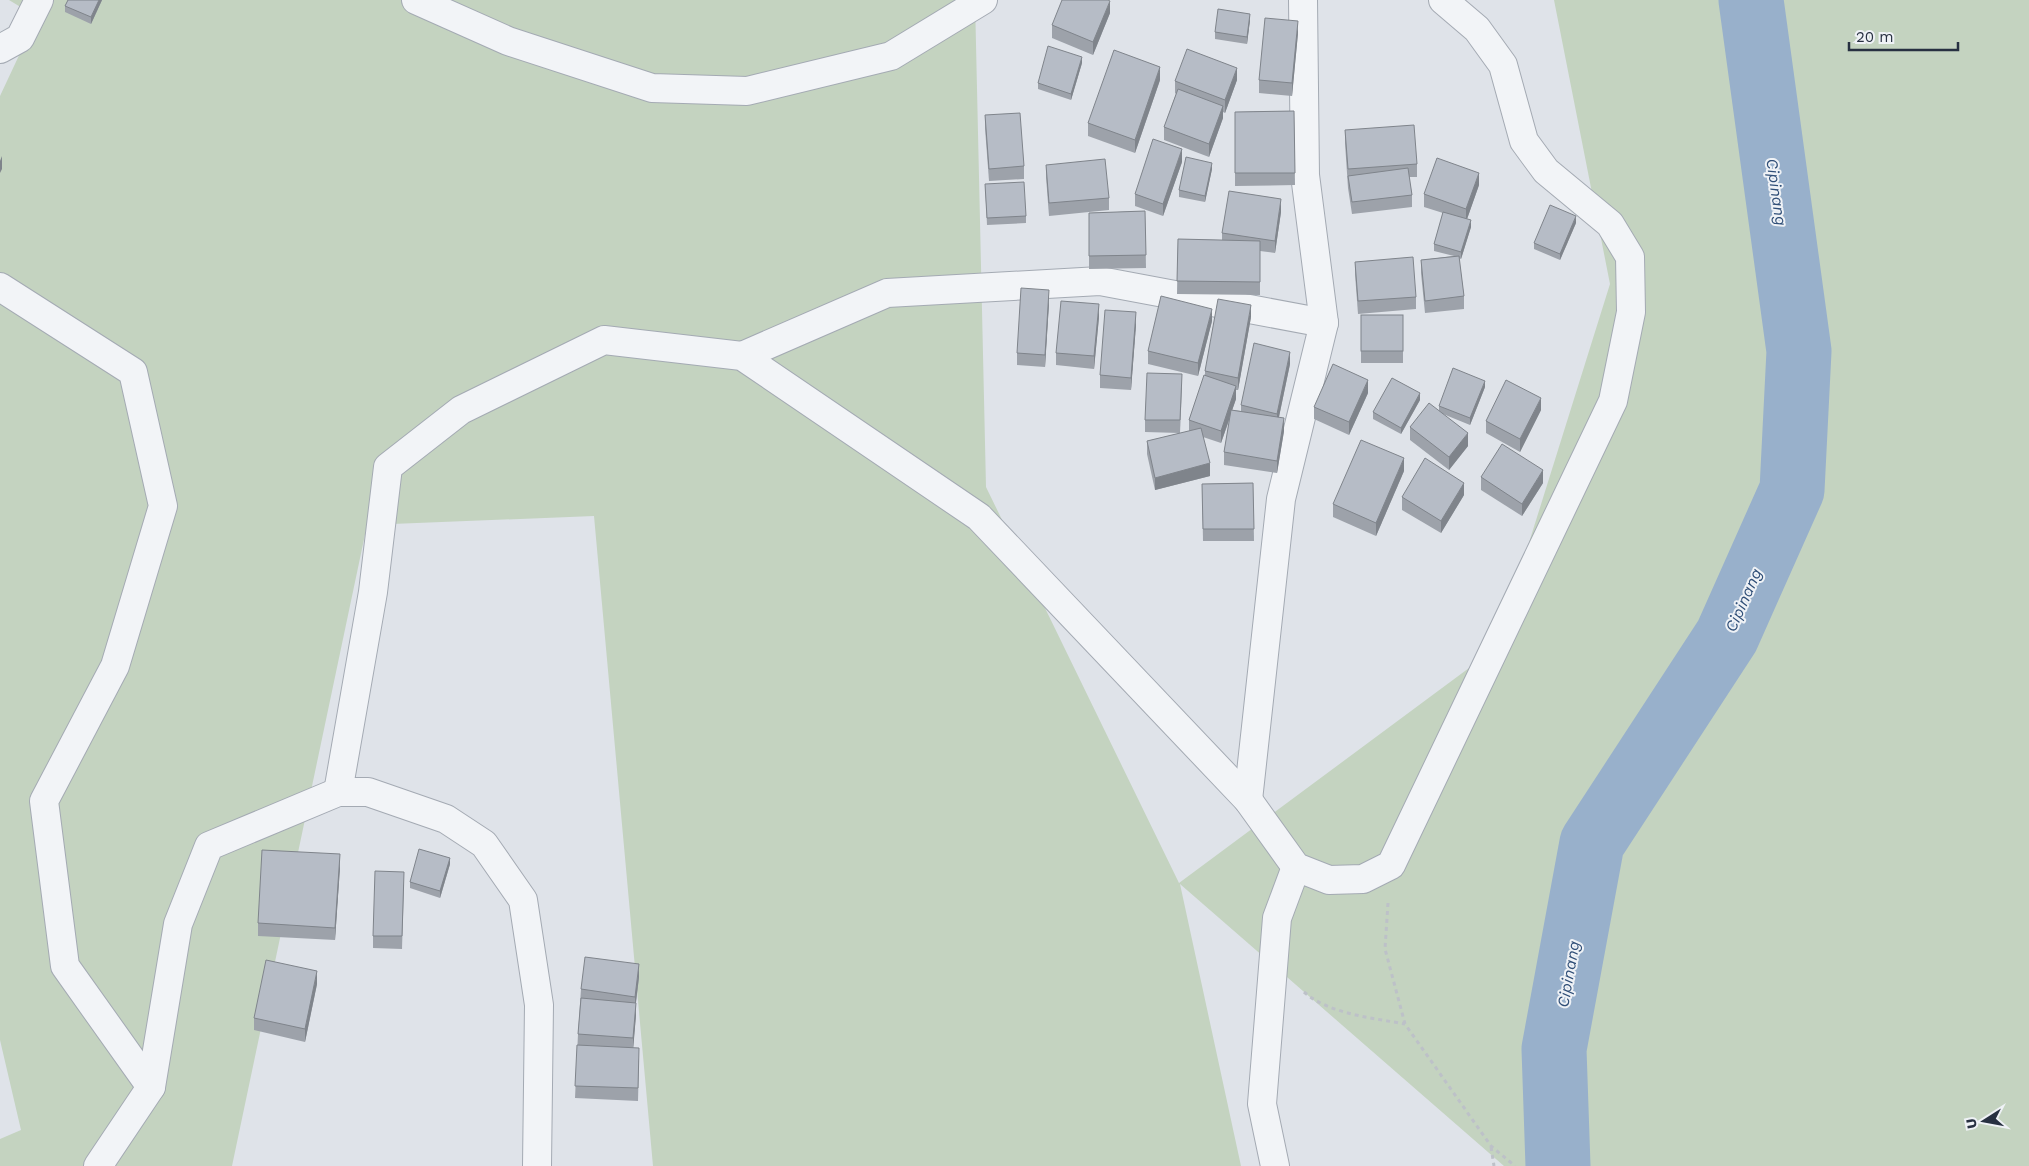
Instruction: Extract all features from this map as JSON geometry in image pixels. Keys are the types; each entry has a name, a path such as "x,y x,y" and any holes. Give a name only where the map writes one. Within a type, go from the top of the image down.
{"street":[{"path":"0,49 20,38 38,0"},
{"path":"416,0 508,41 652,88 747,91 891,56 983,0"},
{"path":"1248,800 1281,499 1324,323 1305,175 1303,0"},
{"path":"338,792 373,592 388,467 461,410 604,340 742,356 979,517 1248,800 1296,868 1329,880 1363,880 1391,865 1613,401 1631,312 1630,257 1610,224 1546,171 1529,148 1524,141 1503,65 1477,29 1443,0"},
{"path":"742,356 887,293 896,292 1100,281 1324,323"},
{"path":"0,287 133,372 163,506 115,666 44,801 65,966 151,1087"},
{"path":"98,1166 151,1087 178,924 209,846 338,792 368,792 446,819 484,844 523,900 539,1005 537,1166"},
{"path":"1275,1166 1262,1104 1276,918 1296,868"}],"path":[{"path":"1391,865 1385,949 1405,1024 1491,1146 1515,1166"},
{"path":"1273,964 1311,998 1350,1014 1405,1024"},
{"path":"1491,1146 1494,1166"}],"green space":[{"path":"9,0 975,0 986,487 1179,883 1496,648 1610,284 1554,0 2029,0 2029,1166 1504,1166 1180,884 1241,1166 653,1166 594,516 367,525 232,1166 0,1166 0,1139 21,1130 0,1040 0,96 37,17"}],"building":[{"path":"68,0 99,0 91,17 65,6"},
{"path":"1062,0 1110,1 1093,42 1052,25"},
{"path":"1218,9 1250,14 1247,37 1215,32"},
{"path":"1265,18 1298,21 1292,83 1259,80"},
{"path":"1048,46 1082,57 1071,94 1038,83"},
{"path":"1187,49 1237,68 1225,100 1175,81"},
{"path":"1114,50 1160,67 1135,140 1088,123"},
{"path":"1178,89 1223,106 1209,144 1164,127"},
{"path":"1294,111 1295,173 1235,173 1235,112"},
{"path":"1020,113 1024,166 989,169 985,115"},
{"path":"1414,125 1417,164 1348,169 1345,130"},
{"path":"1153,139 1182,149 1163,204 1135,194"},
{"path":"1186,157 1212,163 1205,196 1179,190"},
{"path":"1437,158 1479,173 1466,209 1424,194"},
{"path":"1105,159 1109,198 1049,203 1046,165"},
{"path":"1408,168 1412,195 1352,202 1348,176"},
{"path":"1024,182 1026,216 987,218 985,184"},
{"path":"1229,191 1281,199 1275,241 1222,233"},
{"path":"1550,205 1576,216 1560,254 1534,243"},
{"path":"1145,211 1146,255 1089,256 1089,213"},
{"path":"1443,212 1471,220 1461,252 1434,244"},
{"path":"1178,239 1260,241 1260,282 1177,281"},
{"path":"1459,256 1464,296 1425,301 1421,260"},
{"path":"1413,257 1416,297 1358,301 1355,262"},
{"path":"1021,288 1049,290 1045,355 1017,353"},
{"path":"1161,296 1212,309 1198,363 1148,351"},
{"path":"1218,299 1251,305 1238,378 1205,371"},
{"path":"1061,301 1099,304 1094,356 1056,353"},
{"path":"1105,310 1136,312 1131,378 1100,375"},
{"path":"1361,315 1403,315 1403,351 1361,351"},
{"path":"1254,343 1290,352 1277,414 1241,405"},
{"path":"1333,364 1368,380 1349,422 1314,407"},
{"path":"1453,368 1485,381 1470,418 1439,406"},
{"path":"1147,373 1182,374 1180,420 1145,420"},
{"path":"1204,375 1236,386 1221,431 1189,420"},
{"path":"1392,378 1420,393 1401,428 1373,412"},
{"path":"1506,380 1541,398 1520,439 1486,421"},
{"path":"1429,403 1468,433 1449,457 1410,427"},
{"path":"1231,410 1284,418 1277,461 1224,452"},
{"path":"1201,428 1210,463 1155,478 1147,441"},
{"path":"1361,440 1404,458 1376,523 1333,504"},
{"path":"1502,444 1543,470 1522,504 1481,477"},
{"path":"1425,458 1464,483 1441,521 1402,497"},
{"path":"1253,483 1254,529 1203,529 1202,484"},
{"path":"419,849 450,858 440,891 410,882"},
{"path":"262,850 340,854 335,928 258,923"},
{"path":"375,871 404,872 402,936 373,936"},
{"path":"585,957 639,964 635,997 581,989"},
{"path":"266,960 317,971 305,1029 254,1018"},
{"path":"581,998 636,1003 633,1038 578,1034"},
{"path":"577,1045 639,1048 638,1088 575,1086"}],"waterway":[{"name":"Cipinang","path":"1558,1166 1554,1049 1592,843 1727,636 1792,490 1799,351 1751,0"}]}
